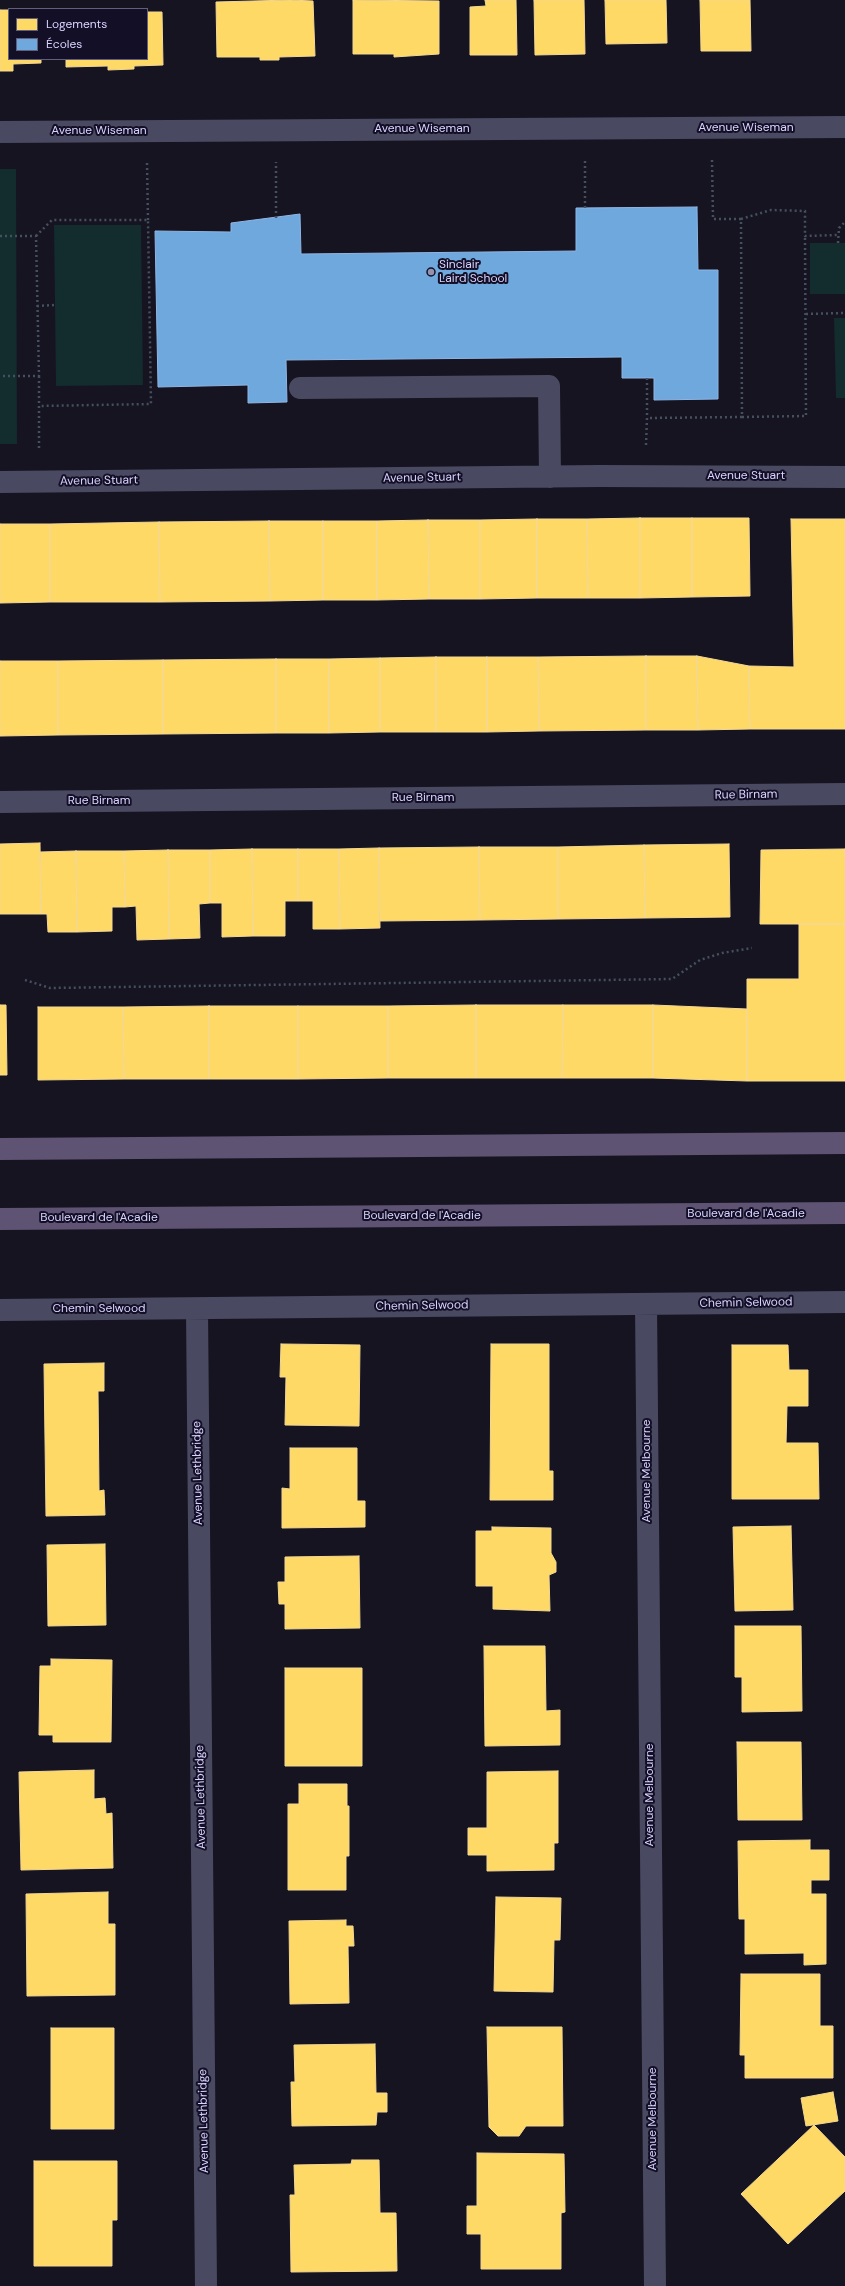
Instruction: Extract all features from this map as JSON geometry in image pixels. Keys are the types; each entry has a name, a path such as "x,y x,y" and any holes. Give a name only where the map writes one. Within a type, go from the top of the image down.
{"main road":[{"path":"0,1149 845,1143"},
{"name":"Boulevard de l'Acadie","path":"0,1219 845,1213"}],"street":[{"name":"Avenue Wiseman","path":"0,132 845,127"},
{"path":"300,388 550,386 550,477"},
{"name":"Avenue Stuart","path":"0,482 845,476"},
{"name":"Rue Birnam","path":"0,802 845,794"},
{"name":"Chemin Selwood","path":"0,1310 845,1302"},
{"name":"Avenue Melbourne","path":"646,1304 655,2286"},
{"name":"Avenue Lethbridge","path":"197,1308 206,2286"}],"path":[{"path":"647,418 806,416 805,211 771,210 741,219 713,219 712,160"},
{"path":"585,161 585,208"},
{"path":"276,162 276,218"},
{"path":"39,406 151,404 147,163"},
{"path":"741,219 742,417"},
{"path":"0,236 36,236 52,220 148,220"},
{"path":"838,243 839,228 845,222"},
{"path":"805,236 838,235"},
{"path":"36,236 39,450"},
{"path":"37,306 55,305"},
{"path":"806,314 845,313"},
{"path":"0,376 39,376"},
{"path":"646,445 647,378"},
{"path":"24,980 50,988 672,979 700,960 722,953 752,948"}],"green space":[{"path":"0,169 16,169 17,444 0,444"},
{"path":"54,225 141,225 143,385 56,386"},
{"path":"810,243 845,243 845,294 810,294"},
{"path":"834,318 845,318 845,398 836,398"}],"building: Logements":[{"path":"290,0 313,1 315,56 279,57 279,60 260,60 260,57 217,57 216,2"},
{"path":"353,0 439,1 439,54 394,57 394,54 353,54"},
{"path":"485,0 516,0 517,55 470,55 470,7 486,6"},
{"path":"534,0 584,0 585,54 535,55"},
{"path":"605,0 666,0 667,43 606,44"},
{"path":"700,0 750,0 751,51 701,51"},
{"path":"0,10 8,10 8,60 41,60 41,63 13,64 13,71 0,71"},
{"path":"148,12 162,12 163,65 134,66 134,69 108,70 108,66 66,67 66,60 148,60"},
{"path":"640,518 692,518 692,597 640,598"},
{"path":"640,518 640,598 588,598 587,519"},
{"path":"692,518 749,518 750,596 692,597"},
{"path":"537,519 537,598 480,599 480,520"},
{"path":"537,519 587,519 588,598 537,598"},
{"path":"791,519 845,519 845,729 750,729 749,666 794,667"},
{"path":"428,520 480,520 480,599 429,599"},
{"path":"428,520 429,599 377,600 377,521"},
{"path":"269,521 323,521 323,600 270,601"},
{"path":"269,521 270,601 160,602 159,522"},
{"path":"323,521 377,521 377,600 323,600"},
{"path":"159,522 160,602 50,602 50,524"},
{"path":"0,524 50,524 50,602 0,603"},
{"path":"646,656 646,730 539,731 538,657"},
{"path":"646,656 697,656 698,730 646,730"},
{"path":"697,656 749,666 750,729 698,730"},
{"path":"436,657 436,732 380,732 380,658"},
{"path":"436,657 487,657 487,732 436,732"},
{"path":"487,657 538,657 539,731 487,732"},
{"path":"380,658 380,732 329,733 329,659"},
{"path":"276,659 276,733 163,734 163,660"},
{"path":"276,659 329,659 329,733 276,733"},
{"path":"163,660 163,734 58,735 58,661"},
{"path":"0,661 58,661 58,735 0,736"},
{"path":"40,843 41,914 0,914 0,844"},
{"path":"729,844 730,917 645,918 644,845"},
{"path":"644,845 645,918 558,919 558,847"},
{"path":"479,847 558,847 558,919 480,920"},
{"path":"479,847 480,920 380,921 379,848"},
{"path":"379,848 380,928 340,929 339,849"},
{"path":"252,849 253,936 222,937 222,903 210,903 210,850"},
{"path":"252,849 298,849 298,901 285,901 285,936 253,936"},
{"path":"298,849 339,849 340,929 313,929 313,901 298,901"},
{"path":"845,849 845,924 760,924 761,850"},
{"path":"168,850 169,939 137,940 136,906 125,907 124,851"},
{"path":"168,850 210,850 210,903 199,904 200,938 169,939"},
{"path":"76,851 77,932 48,932 47,914 41,914 40,852"},
{"path":"76,851 124,851 125,907 112,907 112,931 77,932"},
{"path":"799,924 845,924 845,1081 747,1081 747,979 799,979"},
{"path":"0,1005 6,1005 7,1075 0,1075"},
{"path":"476,1005 476,1078 388,1078 388,1006"},
{"path":"476,1005 563,1005 562,1078 476,1078"},
{"path":"563,1005 653,1005 653,1078 562,1078"},
{"path":"653,1005 747,1009 747,1081 653,1078"},
{"path":"209,1006 209,1079 124,1079 123,1007"},
{"path":"209,1006 298,1006 298,1079 209,1079"},
{"path":"298,1006 388,1006 388,1078 298,1079"},
{"path":"38,1007 123,1007 124,1079 38,1080"},
{"path":"281,1344 360,1345 359,1426 285,1425 286,1377 280,1377"},
{"path":"491,1344 549,1344 549,1471 553,1471 553,1500 490,1500"},
{"path":"732,1345 788,1345 789,1370 808,1370 808,1406 787,1406 786,1443 818,1443 819,1499 732,1499"},
{"path":"104,1363 104,1391 98,1391 99,1491 104,1490 105,1515 46,1516 44,1364"},
{"path":"290,1448 357,1448 357,1501 365,1501 365,1527 282,1528 282,1488 290,1489"},
{"path":"791,1526 793,1610 735,1611 733,1527"},
{"path":"492,1527 551,1528 551,1553 556,1562 556,1572 549,1575 550,1611 493,1609 493,1586 476,1586 476,1531 492,1531"},
{"path":"105,1544 106,1625 48,1626 47,1545"},
{"path":"359,1556 360,1628 285,1629 285,1604 279,1604 278,1582 285,1582 285,1557"},
{"path":"735,1626 801,1626 802,1711 742,1712 742,1677 735,1677"},
{"path":"484,1646 545,1646 546,1711 560,1710 560,1745 485,1746"},
{"path":"51,1659 112,1660 111,1742 53,1742 53,1735 39,1735 40,1666 51,1666"},
{"path":"285,1668 362,1668 362,1766 285,1766"},
{"path":"737,1742 801,1742 802,1820 738,1820"},
{"path":"94,1770 94,1799 105,1798 106,1814 112,1813 113,1868 21,1870 19,1772"},
{"path":"558,1771 558,1843 554,1843 554,1870 487,1871 487,1855 468,1855 468,1828 487,1828 487,1772"},
{"path":"299,1784 347,1784 347,1806 349,1806 349,1856 346,1856 346,1890 288,1890 288,1804 299,1804"},
{"path":"810,1840 810,1850 829,1850 829,1880 811,1880 811,1894 826,1894 826,1964 804,1965 804,1953 745,1954 745,1919 739,1919 738,1841"},
{"path":"108,1892 108,1924 115,1924 115,1995 27,1996 26,1894"},
{"path":"496,1897 561,1898 560,1940 554,1940 553,1992 494,1991"},
{"path":"346,1920 346,1926 353,1926 354,1946 348,1946 349,2003 290,2004 289,1921"},
{"path":"741,1974 820,1974 820,2026 833,2026 833,2078 745,2078 745,2055 740,2055"},
{"path":"487,2027 562,2027 563,2126 526,2126 519,2136 498,2136 489,2127"},
{"path":"51,2028 114,2028 114,2129 51,2129"},
{"path":"375,2044 376,2093 387,2093 387,2112 377,2112 376,2125 292,2126 291,2082 295,2082 294,2045"},
{"path":"833,2092 838,2121 806,2126 801,2098"},
{"path":"814,2125 845,2157 845,2191 788,2244 741,2194"},
{"path":"477,2153 564,2154 565,2212 561,2213 561,2269 481,2269 481,2234 467,2234 467,2206 477,2206"},
{"path":"352,2160 379,2160 380,2213 396,2213 397,2271 291,2272 290,2195 295,2195 294,2165 351,2164"},
{"path":"34,2161 117,2161 117,2220 112,2220 112,2266 34,2266"}],"building: Écoles":[{"path":"697,207 698,270 718,270 718,399 654,400 654,378 622,378 622,357 286,360 287,402 248,403 248,385 158,387 155,231 231,232 231,223 300,214 301,254 576,251 576,208"}],"place":[{"name":"Sinclair Laird School","path":"431,272"}]}
